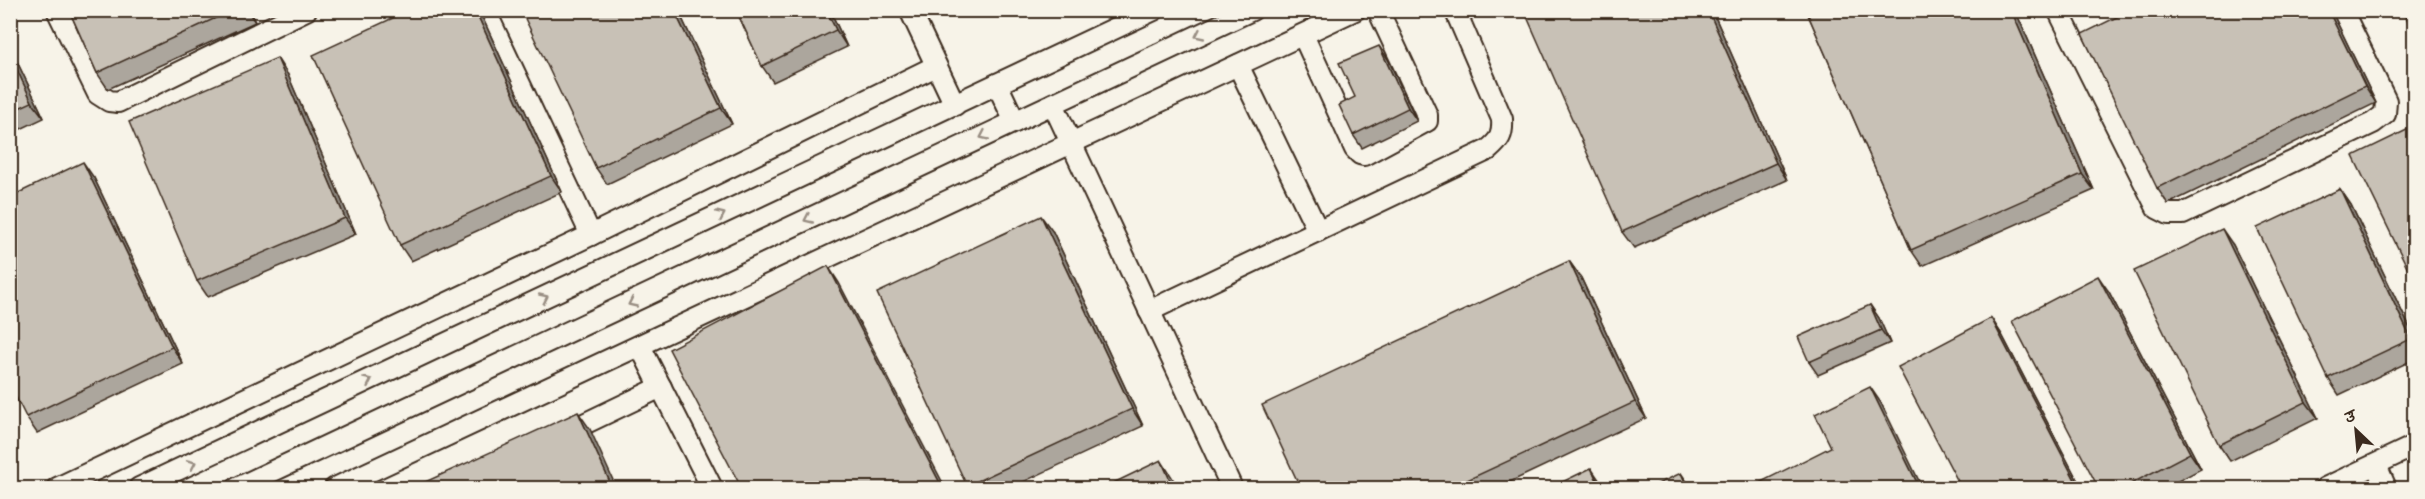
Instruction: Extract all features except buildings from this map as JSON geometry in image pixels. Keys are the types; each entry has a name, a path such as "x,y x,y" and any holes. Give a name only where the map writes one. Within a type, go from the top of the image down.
{"street":[{"path":"57,10 98,94 110,101 118,102 274,17 306,10"},
{"path":"485,10 591,235"},
{"path":"910,10 955,105"},
{"path":"139,489 1154,10"},
{"path":"237,489 1252,10"},
{"path":"335,489 1355,10"},
{"path":"1304,35 1355,149 1364,155 1427,121 1427,115 1378,10"},
{"path":"1149,311 1488,150 1500,140 1503,129 1502,119 1455,10"},
{"path":"2058,10 2157,208 2169,214 2183,214 2373,123 2385,114 2386,101 2342,10"},
{"path":"2073,41 2093,31"},
{"path":"1238,65 1318,231"},
{"path":"57,489 591,235 936,66"},
{"path":"997,84 1015,122"},
{"path":"1053,104 1232,489"},
{"path":"640,346 712,489"},
{"path":"543,443 661,387"},
{"path":"2325,489 2415,446"},
{"path":"2376,465 2386,489"}]}
